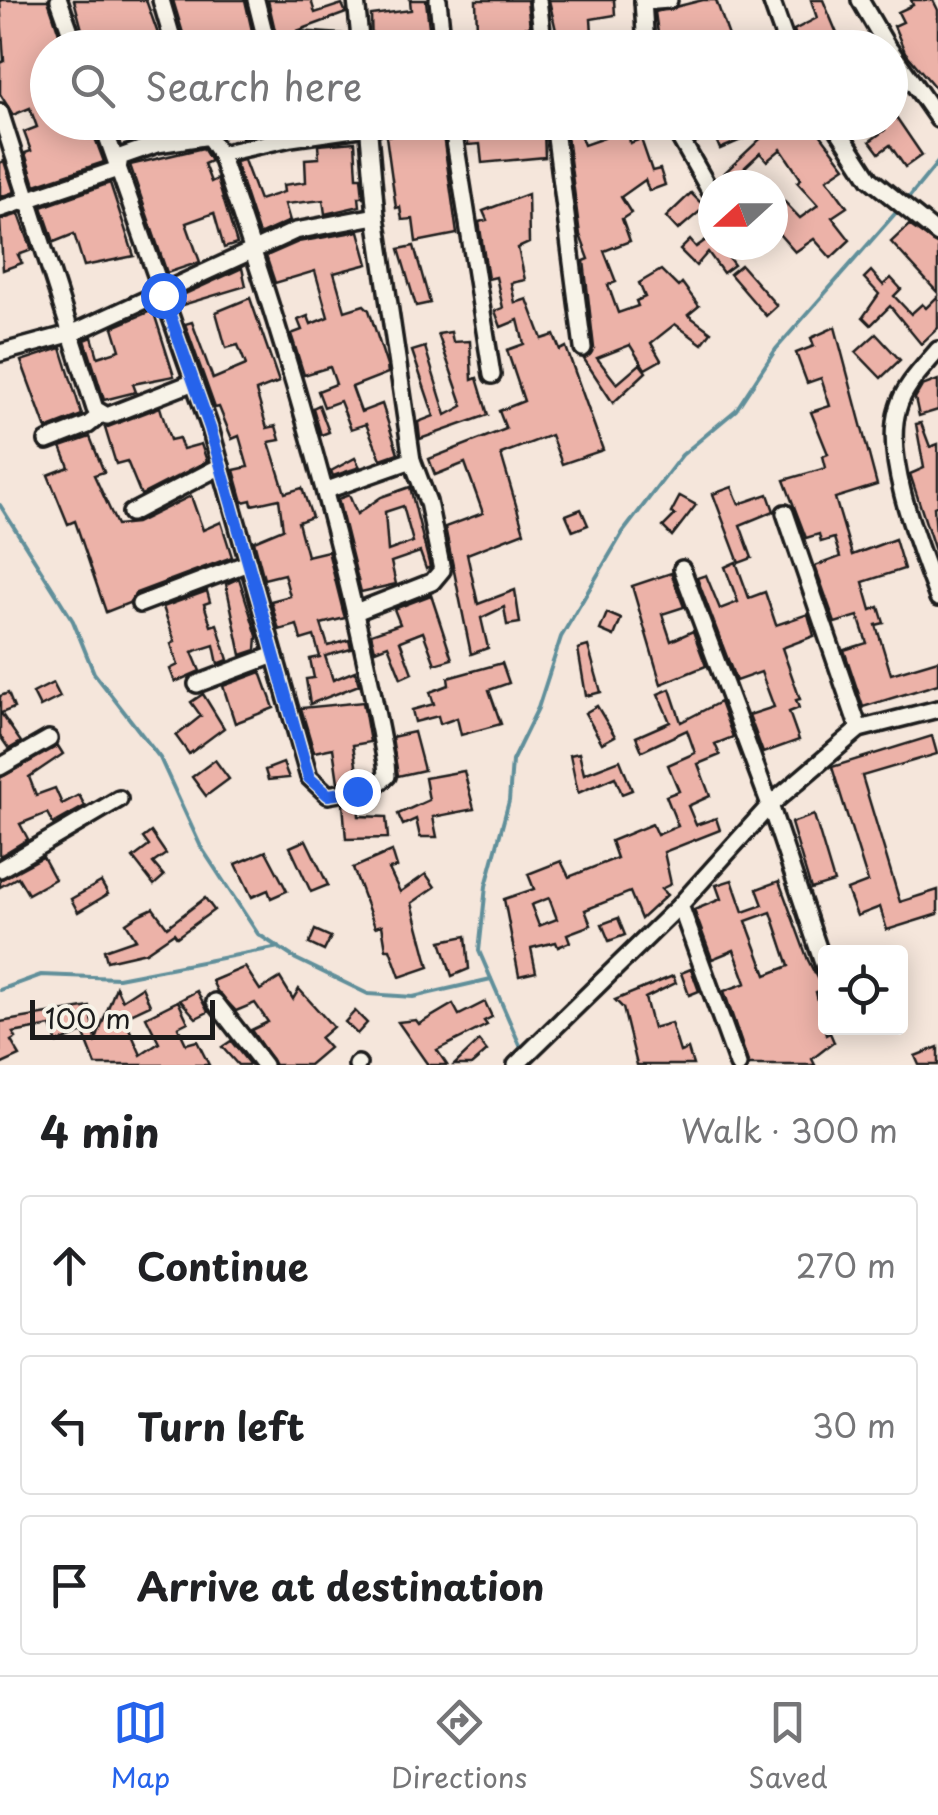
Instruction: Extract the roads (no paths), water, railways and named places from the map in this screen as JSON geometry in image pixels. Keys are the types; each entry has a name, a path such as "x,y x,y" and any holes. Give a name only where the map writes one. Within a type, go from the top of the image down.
{"street":[{"path":"60,0 70,30"},
{"path":"161,0 170,30"},
{"path":"256,0 264,30"},
{"path":"356,0 359,30"},
{"path":"438,0 441,30"},
{"path":"538,0 542,30"},
{"path":"645,30 643,1 669,0"},
{"path":"771,0 782,30"},
{"path":"860,0 878,30"},
{"path":"908,76 938,118"},
{"path":"0,112 100,416"},
{"path":"108,140 222,466 314,785 328,795 374,788 387,776 386,763 358,611 327,490 254,250 212,140"},
{"path":"118,169 120,157 141,148 187,140"},
{"path":"220,154 260,140"},
{"path":"358,611 439,578 442,570 428,502 412,460 376,216 370,140"},
{"path":"455,140 492,375"},
{"path":"556,140 583,348"},
{"path":"681,140 698,170"},
{"path":"845,140 870,179 938,234"},
{"path":"0,209 118,169"},
{"path":"0,353 73,333 163,295 295,231 376,216"},
{"path":"938,350 899,402 895,418 904,497 933,569 938,598"},
{"path":"47,441 88,426 100,416 194,382"},
{"path":"327,490 412,460"},
{"path":"131,513 222,466"},
{"path":"785,513 859,730"},
{"path":"140,604 248,563"},
{"path":"682,569 770,804 818,948"},
{"path":"198,684 274,655"},
{"path":"516,1065 680,905 770,804 859,730 938,709"},
{"path":"0,767 50,740"},
{"path":"0,870 119,799"},
{"path":"680,905 738,1065"},
{"path":"215,1002 264,1065"}],"waterway":[{"path":"906,201 938,162"},
{"path":"522,1050 479,951 486,886 509,801 512,761 538,708 561,637 623,532 682,455 736,410 776,349 900,208"},
{"path":"0,505 73,621 94,673 160,758 201,847 258,934 296,959 368,994 413,997 491,979"},
{"path":"0,990 41,975 118,978 279,947"}]}
